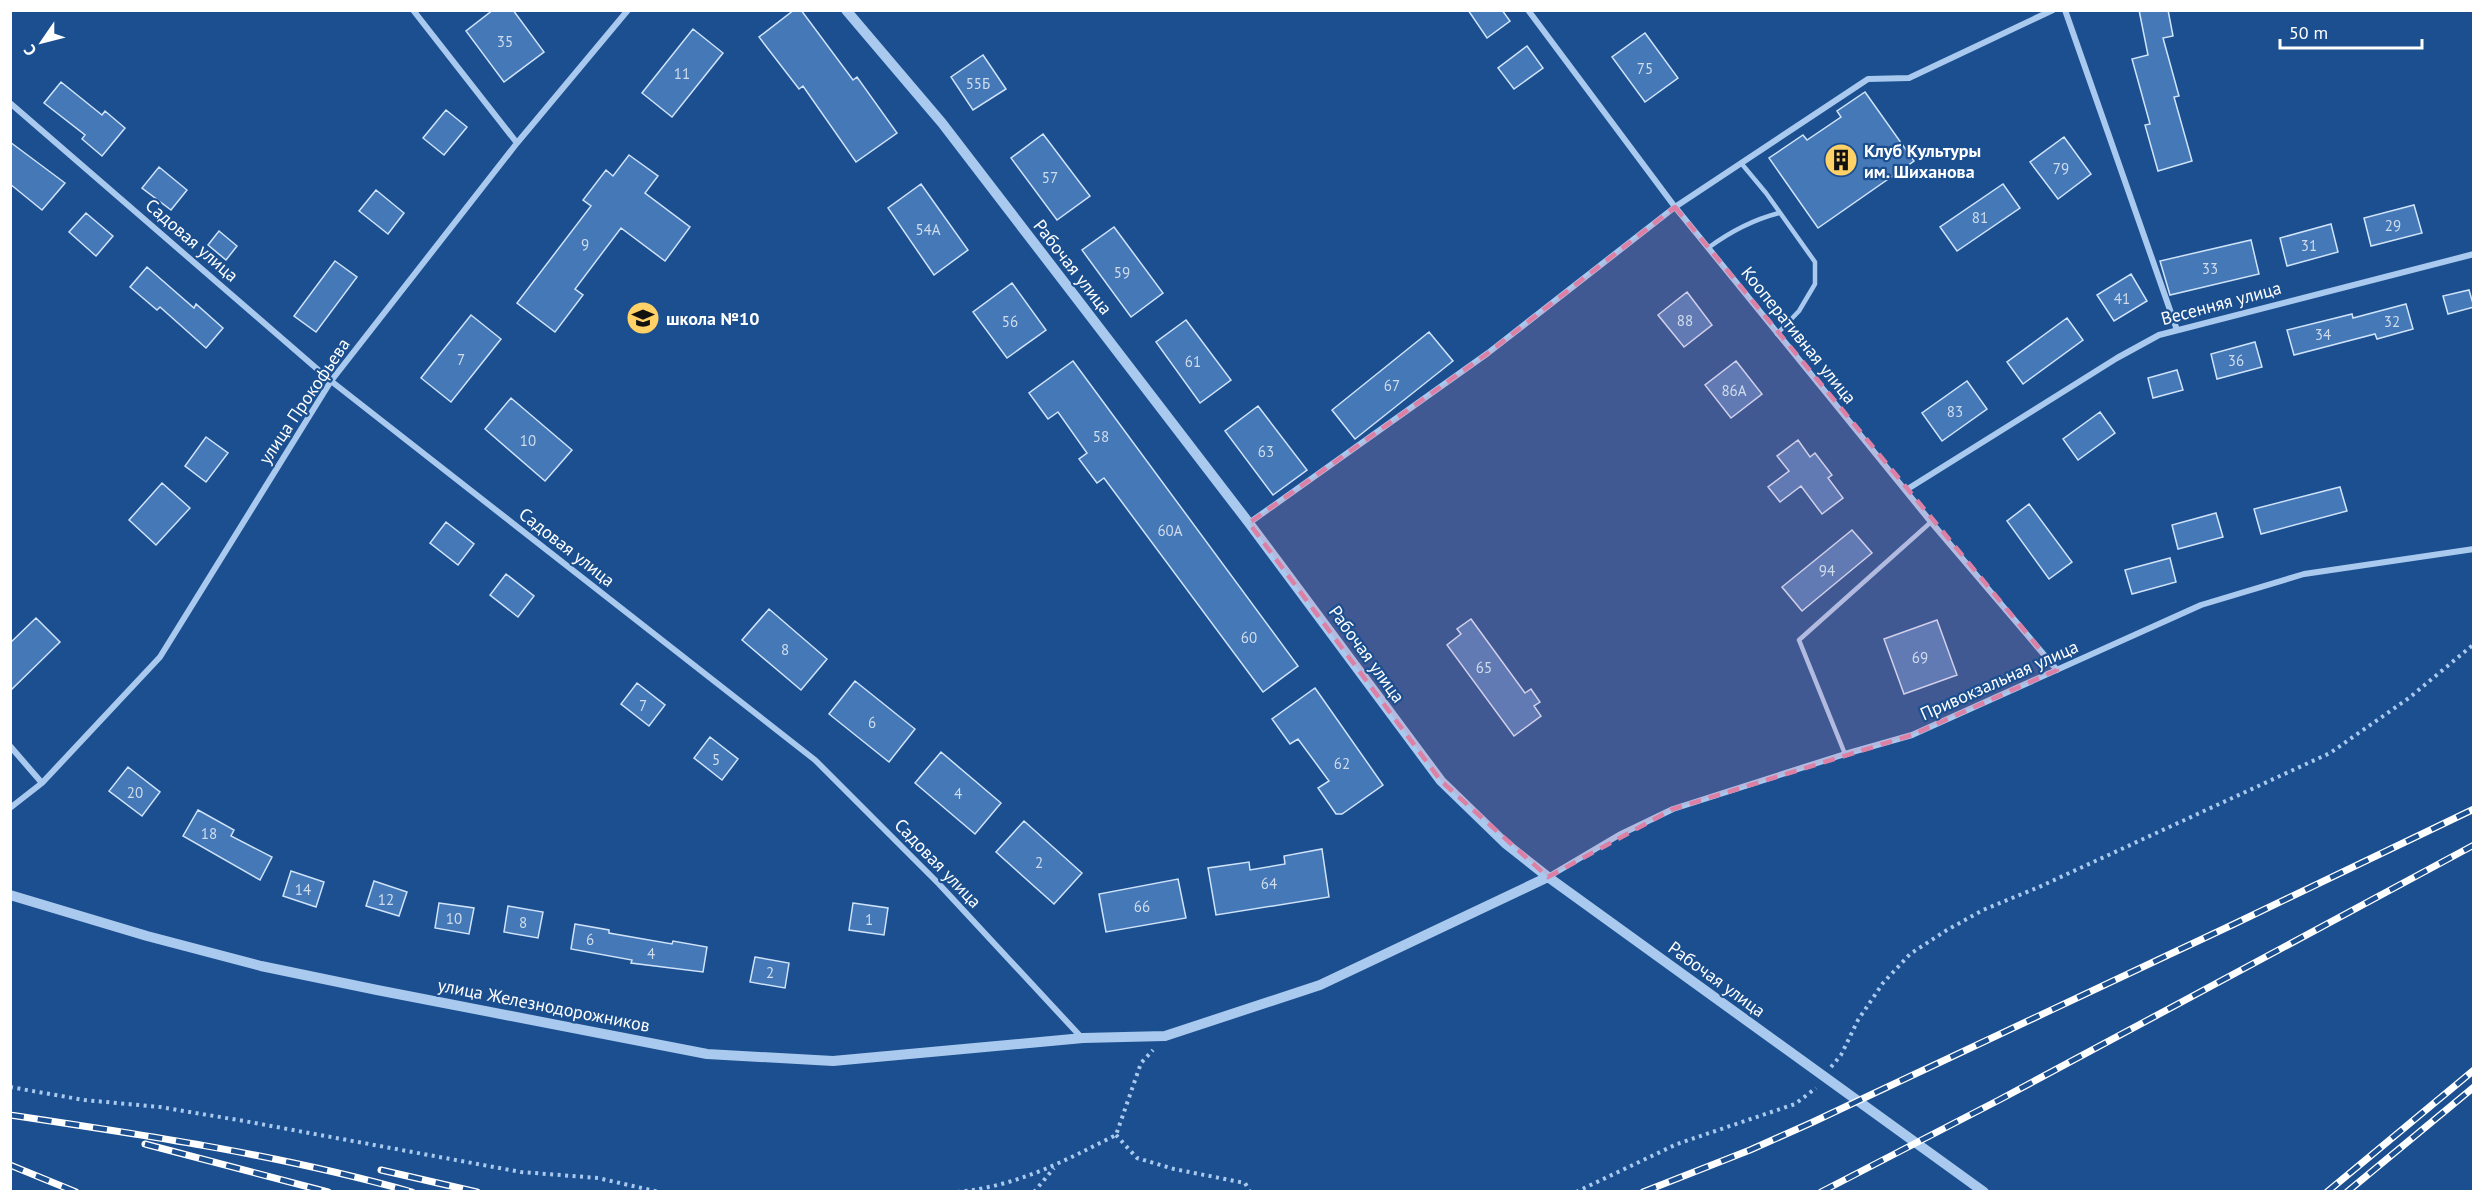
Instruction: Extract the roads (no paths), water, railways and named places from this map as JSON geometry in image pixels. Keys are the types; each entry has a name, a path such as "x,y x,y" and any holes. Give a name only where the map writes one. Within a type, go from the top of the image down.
{"street":[{"path":"413,10 517,142"},
{"name":"улица Прокофьева","path":"10,808 42,783 160,657 331,381 517,142 628,10"},
{"name":"Рабочая улица","path":"846,10 942,123 1249,523 1441,781 1505,843 1548,877 1984,1191"},
{"name":"Кооперативная улица","path":"1528,10 1675,207 1931,522 2057,670"},
{"path":"1249,523 1488,353 1675,207 1868,79 1909,78 2053,10"},
{"path":"2065,10 2177,330"},
{"name":"Садовая улица","path":"10,103 331,381 815,760 939,884 1083,1038"},
{"name":"Весенняя улица","path":"1906,490 2117,358 2159,335 2474,254"},
{"name":"Привокзальная улица","path":"1548,877 1619,835 1673,809 1912,735 2201,605 2304,574 2474,549"},
{"path":"10,746 42,783"},
{"name":"улица Железнодорожников","path":"10,895 147,936 261,966 707,1054 833,1061 1083,1038 1165,1036 1320,985 1548,877"}],"lane":[{"path":"1741,163 1815,262 1815,284 1799,311 1777,334"},
{"path":"1708,248 1735,228 1779,213"},
{"path":"1845,754 1799,640 1931,522"}],"railway":[{"path":"1643,1192 1750,1150 1813,1122 2474,809"},
{"path":"1821,1192 1999,1100 2474,845"},
{"path":"2327,1192 2474,1070"},
{"path":"2347,1192 2474,1087"},
{"path":"10,1115 162,1138 263,1157 412,1192"},
{"path":"145,1144 328,1192"},
{"path":"10,1165 76,1192"},
{"path":"381,1170 477,1192"}],"place":[{"name":"Клуб Культуры им. Шиханова","path":"1841,160"},
{"name":"школа №10","path":"643,318"}]}
